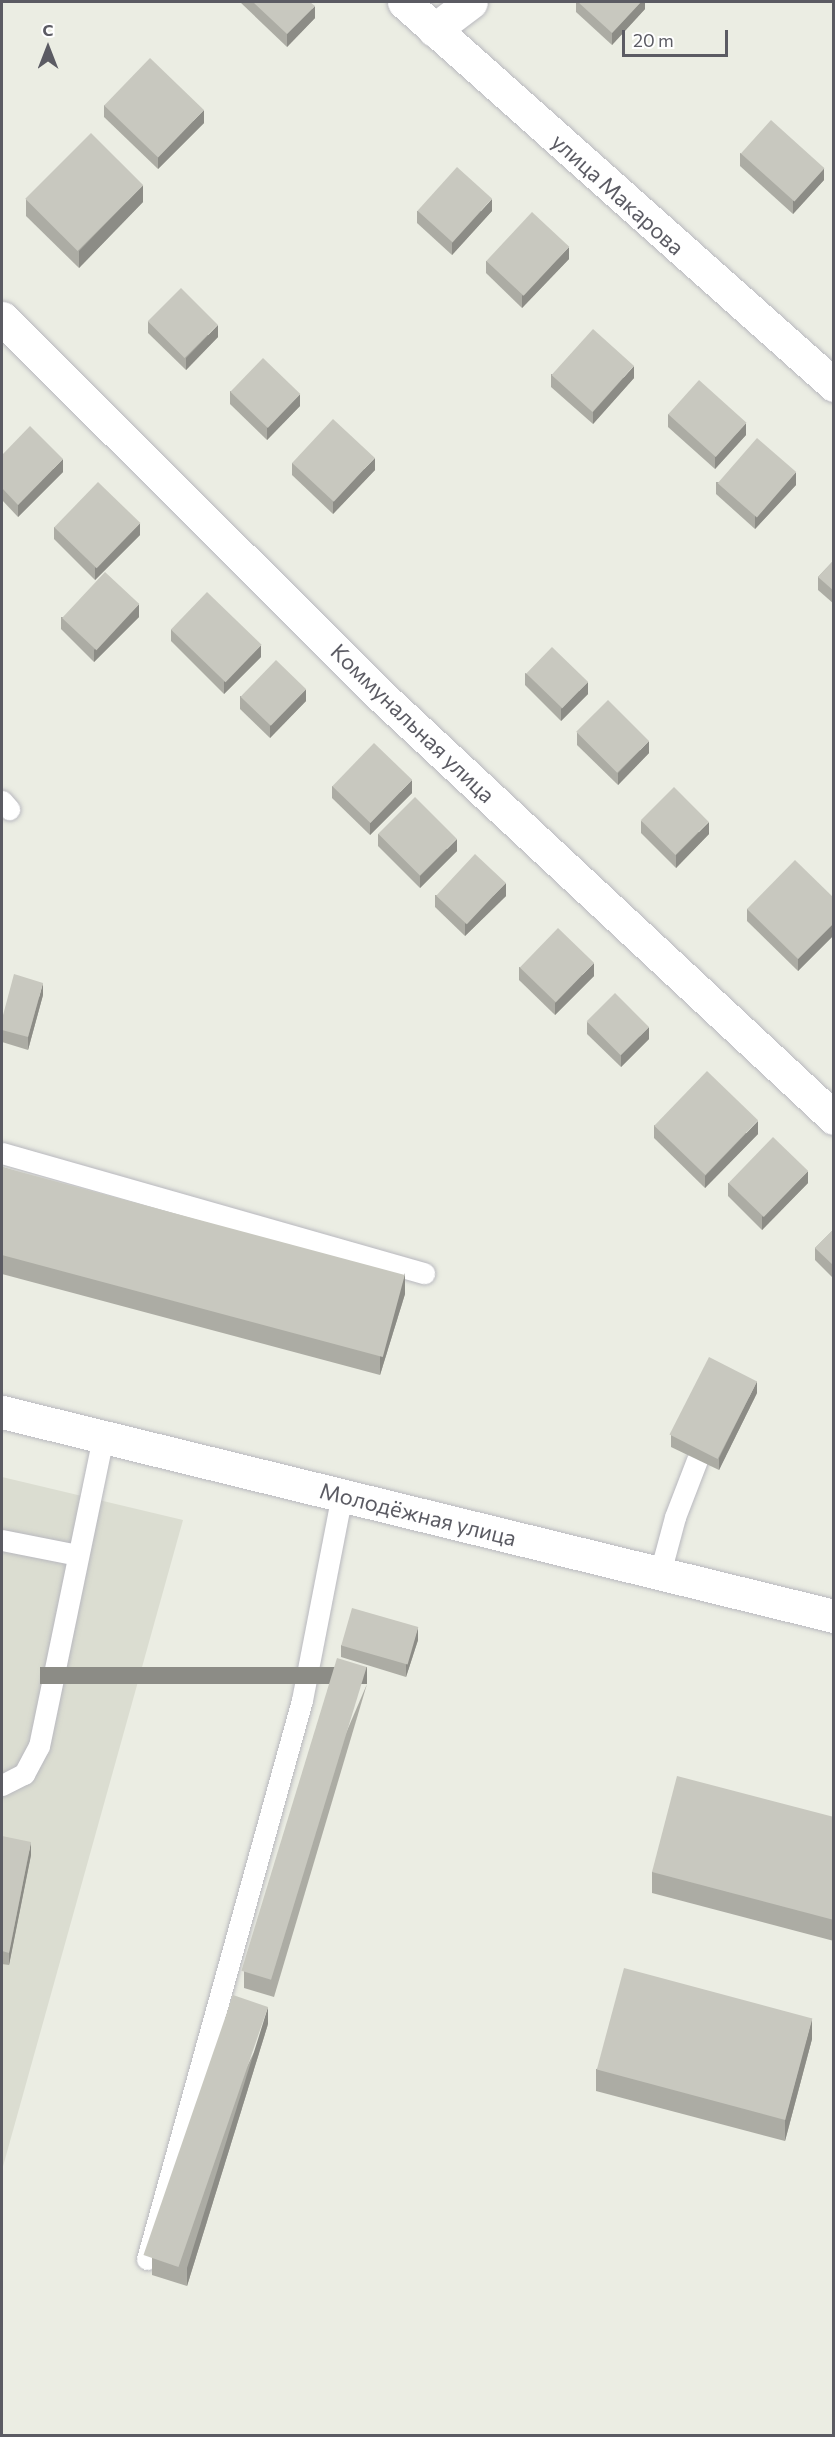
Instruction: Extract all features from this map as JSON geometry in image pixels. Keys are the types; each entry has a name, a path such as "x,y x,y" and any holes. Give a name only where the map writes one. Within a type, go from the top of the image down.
{"street":[{"name":"улица Макарова","path":"404,2 834,385"},
{"path":"434,30 471,2"},
{"name":"Коммунальная улица","path":"2,318 379,694 834,1118"},
{"name":"Молодёжная улица","path":"2,1412 834,1616"}],"lane":[{"path":"2,1153 424,1273"},
{"path":"2,1785 24,1773 39,1746 103,1437"},
{"path":"660,1573 675,1517 697,1460"},
{"path":"147,2259 302,1700 342,1495"},
{"path":"2,1540 78,1555"}],"shaded area":[{"path":"2,1477 183,1520 2,2170"}],"building":[{"path":"253,2 310,2 315,6 287,34"},
{"path":"578,2 641,2 612,33"},
{"path":"150,58 204,110 158,158 104,105"},
{"path":"771,120 825,168 794,202 741,153"},
{"path":"91,133 143,185 78,251 25,199"},
{"path":"457,167 492,198 452,242 418,211"},
{"path":"532,212 569,247 524,296 486,261"},
{"path":"181,288 218,325 185,358 148,321"},
{"path":"593,329 634,366 592,412 552,375"},
{"path":"263,358 300,394 268,428 230,392"},
{"path":"699,380 747,423 716,457 668,414"},
{"path":"333,419 375,458 334,502 292,463"},
{"path":"30,426 63,459 18,505 2,488 2,455"},
{"path":"757,438 796,472 757,517 718,483"},
{"path":"98,482 140,523 97,568 54,527"},
{"path":"834,560 834,591 818,577"},
{"path":"105,572 139,604 96,650 62,618"},
{"path":"207,592 262,645 226,682 171,629"},
{"path":"552,647 588,682 562,708 526,674"},
{"path":"276,660 306,689 271,726 241,697"},
{"path":"608,700 649,741 617,773 576,732"},
{"path":"374,743 412,780 370,823 332,786"},
{"path":"674,787 709,822 675,855 641,820"},
{"path":"415,797 457,839 420,875 378,834"},
{"path":"475,854 506,883 467,924 436,896"},
{"path":"795,860 834,898 834,923 798,959 747,909"},
{"path":"558,928 594,963 556,1002 520,968"},
{"path":"14,974 43,983 28,1037 2,1030 2,1019"},
{"path":"615,993 649,1027 621,1055 587,1021"},
{"path":"707,1071 758,1120 705,1175 654,1126"},
{"path":"773,1137 808,1171 764,1217 729,1183"},
{"path":"2,1167 405,1275 383,1357 2,1255"},
{"path":"834,1229 834,1266 815,1248"},
{"path":"709,1357 757,1382 718,1459 670,1435"},
{"path":"352,1608 418,1627 408,1665 341,1645"},
{"path":"337,1658 367,1667 271,1980 241,1971"},
{"path":"677,1776 834,1817 834,1920 652,1872"},
{"path":"2,1836 31,1842 9,1953 2,1951"},
{"path":"624,1968 812,2018 785,2120 597,2069"},
{"path":"233,1995 268,2007 178,2267 143,2255"}]}
